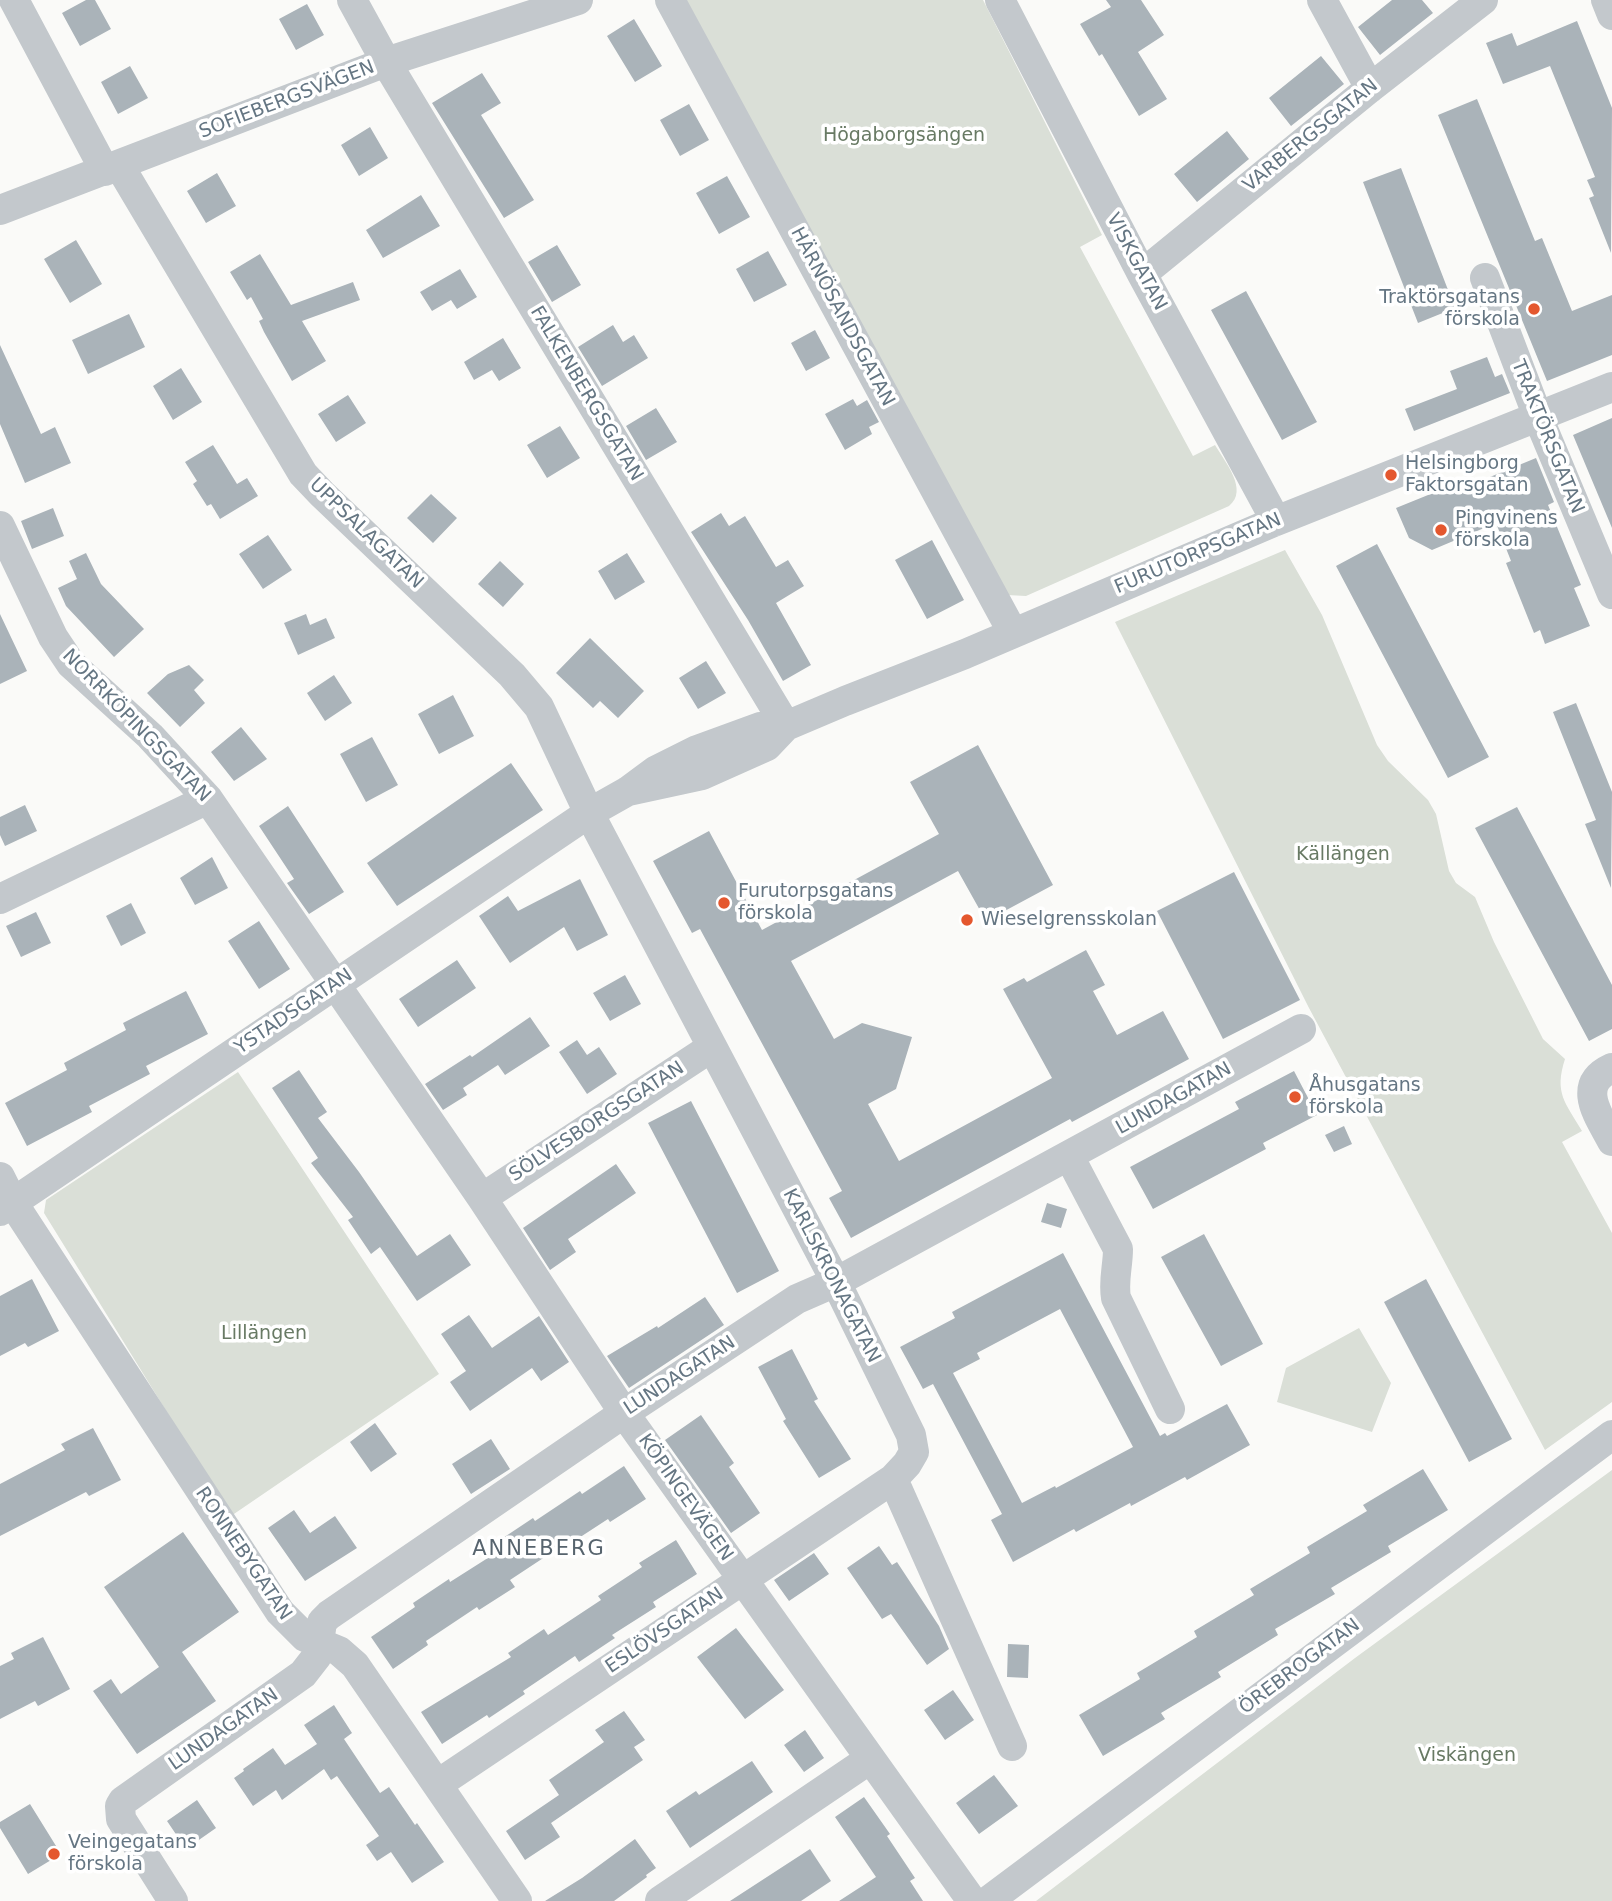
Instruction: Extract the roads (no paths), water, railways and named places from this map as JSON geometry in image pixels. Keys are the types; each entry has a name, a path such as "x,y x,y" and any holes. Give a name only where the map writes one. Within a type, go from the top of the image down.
{"street":[{"name":"UPPSALAGATAN","path":"14,0 112,168 303,474 512,675 539,707 589,813"},
{"name":"FALKENBERGSGATAN","path":"352,0 386,62 786,726"},
{"name":"SOFIEBERGSVÄGEN","path":"0,210 386,62 578,0"},
{"name":"HÄRNÖSANDSGATAN","path":"670,0 1013,634"},
{"name":"VISKGATAN","path":"1000,0 1142,274 1276,521"},
{"path":"1322,0 1370,88"},
{"name":"VARBERGSGATAN","path":"1142,274 1370,88 1483,0"},
{"path":"1606,0 1612,15"},
{"name":"TRAKTÖRSGATAN","path":"1485,278 1538,417 1612,594"},
{"name":"FURUTORPSGATAN","path":"589,813 628,791 702,775 766,746 786,726 1013,634 1276,521 1612,387"},
{"name":"NORRKÖPINGSGATAN","path":"0,526 53,637 71,664 150,736 208,799 336,985"},
{"path":"0,899 208,799"},
{"name":"YSTADSGATAN","path":"7,1207 589,813"},
{"name":"KARLSKRONAGATAN","path":"589,813 836,1282 911,1435 914,1452 893,1479"},
{"name":"KÖPINGEVÄGEN","path":"336,985 482,1198 624,1413 972,1901"},
{"name":"LUNDAGATAN","path":"173,1901 121,1819 120,1806 123,1801 303,1674 317,1656 322,1622 330,1615 624,1413 797,1299 836,1282 1301,1029"},
{"name":"SÖLVESBORGSGATAN","path":"482,1198 712,1047"},
{"path":"1602,1078 1593,1105 1612,1141"},
{"path":"1069,1156 1118,1249 1118,1265 1113,1281 1116,1298 1170,1409"},
{"name":"RONNEBYGATAN","path":"0,1177 7,1207 280,1612 295,1630 339,1651 355,1665 517,1901"},
{"name":"ÖREBROGATAN","path":"988,1901 1612,1435"},
{"path":"893,1479 1012,1746"},
{"name":"ESLÖVSGATAN","path":"438,1784 893,1479"},
{"path":"660,1901 870,1759"}],"place":[{"name":"Traktörsgatans förskola","path":"1534,309"},
{"name":"Helsingborg Faktorsgatan","path":"1391,475"},
{"name":"Pingvinens förskola","path":"1441,530"},
{"name":"Furutorpsgatans förskola","path":"724,903"},
{"name":"Wieselgrensskolan","path":"967,920"},
{"name":"Åhusgatans förskola","path":"1295,1097"},
{"name":"Veingegatans förskola","path":"54,1854"}],"district":[{"name":"ANNEBERG","path":"539,1550"}],"park label":[{"name":"Högaborgsängen","path":"904,136"},
{"name":"Källängen","path":"1343,855"},
{"name":"Lillängen","path":"264,1334"},
{"name":"Viskängen","path":"1467,1756"}]}
